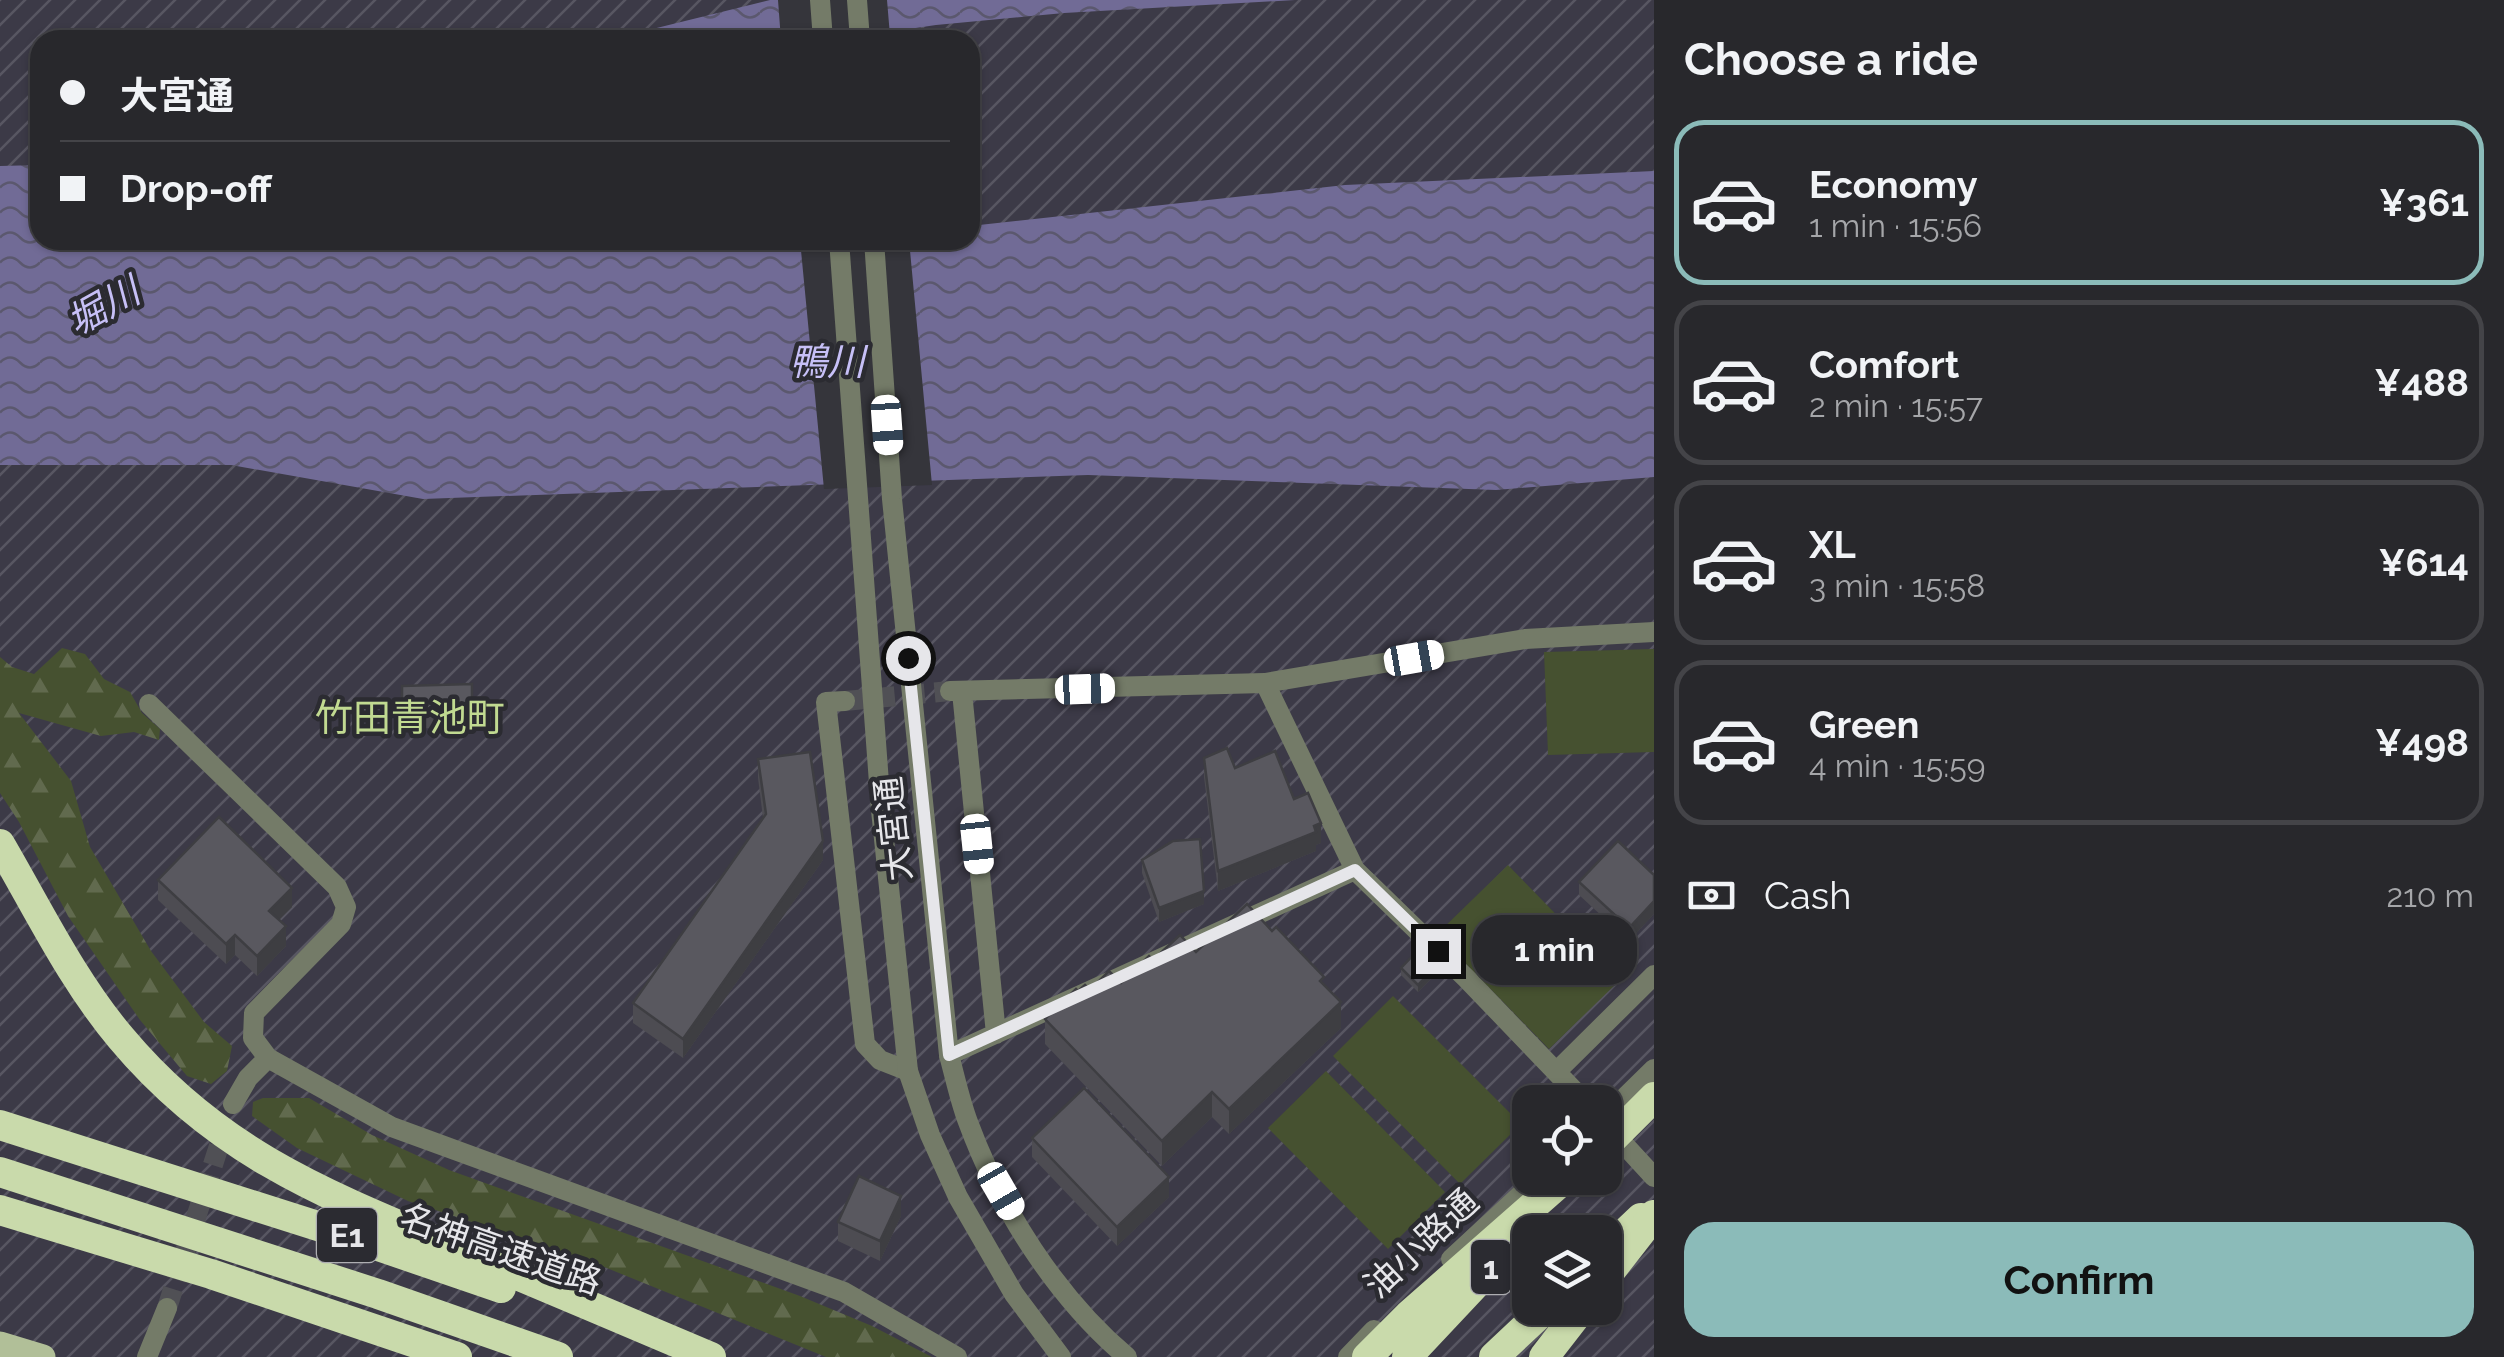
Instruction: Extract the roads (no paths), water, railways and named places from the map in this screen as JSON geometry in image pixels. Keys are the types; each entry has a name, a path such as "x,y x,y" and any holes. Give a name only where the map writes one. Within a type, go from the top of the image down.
{"highway":[{"path":"0,844 84,988 119,1036 156,1076 234,1143 327,1195 710,1357"},
{"path":"1622,1116 1654,1097"},
{"name":"名神高速道路","path":"0,1124 346,1235 690,1357"},
{"name":"E1","path":"0,1172 378,1294 558,1357"},
{"path":"1367,1357 1546,1195"},
{"name":"1","path":"1407,1357 1560,1195"},
{"path":"1622,1236 1654,1205"},
{"path":"0,1210 211,1274 457,1357"},
{"path":"1622,1257 1654,1218"},
{"name":"1","path":"1494,1357 1528,1325"},
{"path":"1544,1357 1569,1325"}],"main road":[{"path":"0,1344 44,1357"}],"street":[{"path":"820,0 822,30"},
{"path":"857,0 859,30"},
{"name":"大宮通","path":"840,250 881,810 908,1071 930,1136 966,1212 1014,1294 1060,1357"},
{"name":"大宮通","path":"875,250 901,587 949,1055 968,1122 1035,1250 1077,1311 1127,1357"},
{"path":"996,1034 956,691 1266,683 1525,639 1654,632"},
{"path":"1266,683 1355,870 1569,1085"},
{"path":"846,701 826,702 865,1044 880,1060 908,1071"},
{"path":"149,704 337,887 346,907 341,924 254,1013 253,1038 268,1058 392,1128 844,1292 957,1357"},
{"path":"949,1055 1355,870"},
{"path":"1556,1072 1654,975"},
{"path":"232,1104 248,1078 268,1058"},
{"path":"1622,1110 1654,1069"},
{"path":"1622,1133 1654,1177"},
{"name":"油小路通","path":"1348,1357 1522,1195"},
{"path":"1622,1249 1654,1218"},
{"path":"147,1357 168,1308"},
{"path":"1512,1357 1544,1325"}],"water":[{"path":"770,0 1295,0 1064,13 902,30 648,30"},
{"path":"30,165 30,250 980,250 980,225 1345,185 1654,171 1654,477 1496,490 1088,475 423,499 231,465 0,465 0,166"}],"tunnel":[{"path":"845,701 950,691"},
{"path":"167,1308 226,1124"}],"district":[{"name":"竹田青池町","path":"410,717"}],"water label":[{"name":"堀川","path":"103,306"},
{"name":"鴨川","path":"827,361"}]}
